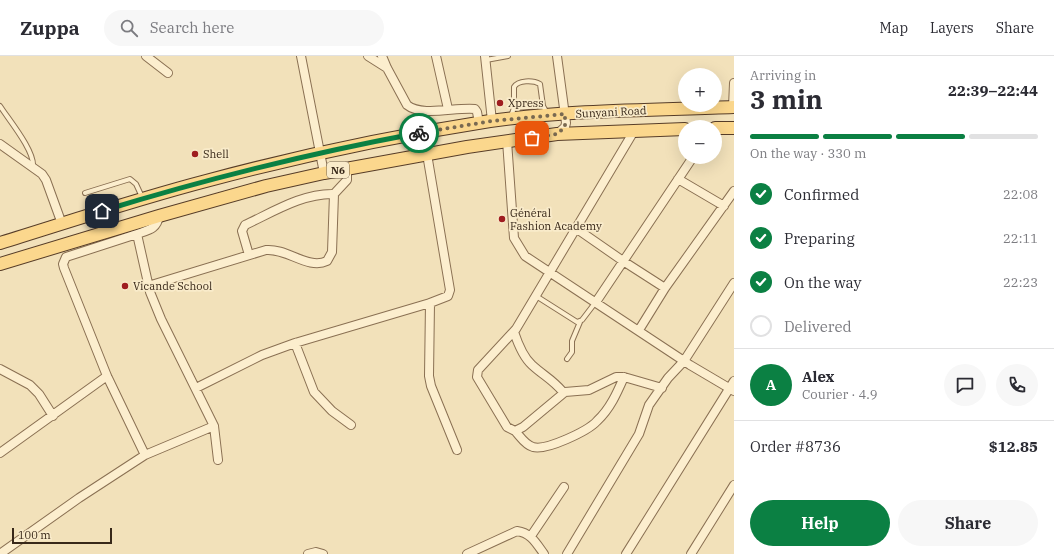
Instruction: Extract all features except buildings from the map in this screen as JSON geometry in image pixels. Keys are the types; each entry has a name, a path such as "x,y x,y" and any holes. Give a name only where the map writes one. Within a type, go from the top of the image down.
{"main road":[{"name":"Sunyani Road","path":"0,243 205,181 320,153 492,121 511,114 547,111 565,114 733,107"},
{"path":"722,128 734,128"},
{"name":"N6","path":"0,264 159,216 266,186 324,173 427,154 557,134 678,129"}],"street":[{"path":"146,56 168,73"},
{"path":"301,56 324,173"},
{"path":"368,56 387,68"},
{"path":"382,56 407,105 411,108 423,111 474,109 477,112 479,123"},
{"path":"436,56 448,109"},
{"path":"557,134 565,127 565,114 558,56"},
{"path":"485,58 492,121"},
{"path":"733,107 734,83"},
{"path":"624,377 608,409 597,422 583,432 546,446 533,448 526,443 515,430 507,427 477,377 478,370 514,332 577,229 634,131"},
{"path":"506,141 514,238 530,261 596,302 684,361 732,387 626,554"},
{"path":"0,144 33,167 46,180 62,224"},
{"path":"196,388 262,355 295,343 446,298 450,290 427,154"},
{"path":"596,302 688,164"},
{"path":"148,286 249,255 271,250 322,264 327,261 332,252 334,194 347,180 347,169"},
{"path":"678,179 724,206"},
{"path":"639,330 665,288 734,191"},
{"path":"249,255 242,230 245,225 299,200 320,194 334,194"},
{"path":"145,455 107,376 63,264 66,257 154,228 158,223 159,216"},
{"path":"577,229 665,288"},
{"path":"137,234 148,286 161,319 214,426 218,460"},
{"path":"567,554 639,434 649,406 684,361 734,283"},
{"path":"430,303 429,376 431,386 457,450"},
{"path":"514,332 524,356 532,366 551,378 563,392"},
{"path":"295,343 314,392 332,411 351,424"},
{"path":"0,369 34,389 53,416"},
{"path":"0,453 107,376"},
{"path":"515,430 523,427 563,392 590,390 616,377 624,377 662,388"},
{"path":"0,554 79,498 145,455 214,426"},
{"path":"691,554 734,485"},
{"path":"531,536 564,487"},
{"path":"467,554 517,531 524,532 531,536 544,554"},
{"path":"308,554 316,552 323,554"}],"lane":[{"path":"485,58 508,56"},
{"path":"511,114 514,87 518,83 535,82 540,84 547,111"},
{"path":"0,106 27,148 34,162 33,167"},
{"path":"85,193 130,179 136,184 143,199"},
{"path":"536,296 575,321 580,322"},
{"path":"567,359 572,352 572,341 580,322 596,302"}],"way so far":[{"path":"419,133 492,121 565,114 566,123 564,129 557,134 532,138"}],"place":[{"name":"Xpress","path":"500,103"},
{"name":"Shell","path":"195,154"},
{"name":"Général Fashion Academy","path":"502,219"},
{"name":"Vicande School","path":"125,286"}],"route":[{"path":"102,211 205,181 320,153 419,133"}]}
